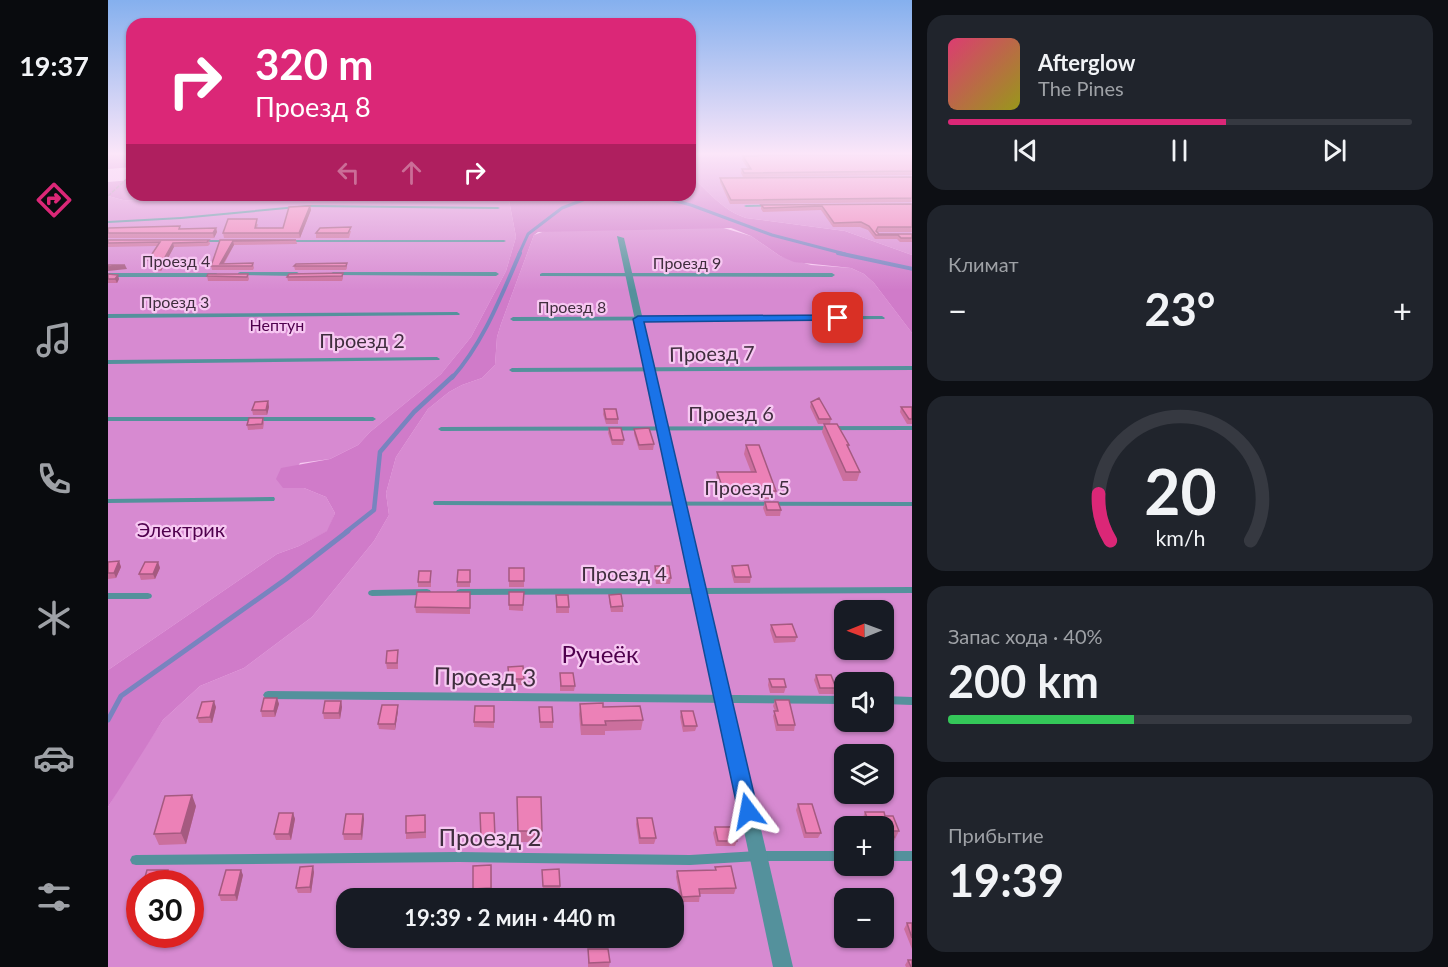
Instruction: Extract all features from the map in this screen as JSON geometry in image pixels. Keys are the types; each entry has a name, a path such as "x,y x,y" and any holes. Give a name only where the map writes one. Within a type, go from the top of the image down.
{"street":[{"path":"620,238 783,967"}],"lane":[{"path":"746,206 804,205"},
{"path":"108,222 181,218 308,206 498,208"},
{"path":"192,241 240,241"},
{"path":"276,241 504,241"},
{"name":"Проезд 4","path":"108,275 226,274"},
{"name":"Проезд 4","path":"237,274 308,274"},
{"path":"320,274 496,274"},
{"name":"Проезд 9","path":"542,275 832,276"},
{"name":"Проезд 3","path":"108,316 457,314"},
{"name":"Проезд 8","path":"513,319 882,318"},
{"name":"Проезд 2","path":"108,362 437,358"},
{"name":"Проезд 7","path":"512,370 912,368"},
{"path":"108,419 373,419"},
{"name":"Проезд 6","path":"441,429 912,428"},
{"path":"108,501 271,499"},
{"name":"Проезд 5","path":"437,502 912,504"},
{"name":"Проезд 4","path":"453,592 912,590"},
{"path":"372,593 442,592"},
{"path":"108,596 148,596"},
{"name":"Проезд 3","path":"268,695 834,700"},
{"path":"894,700 912,701"},
{"name":"Проезд 2","path":"136,860 459,856 690,860 758,856 834,856"},
{"path":"894,856 912,856"}],"green space":[{"name":"Нептун","path":"108,200 509,201 516,237 506,271 471,337 441,374 370,432 358,445 330,459 300,463 283,488 304,488 326,497 335,513 328,531 277,554 108,670"},
{"path":"716,200 912,200 912,255 845,231 746,218"},
{"name":"Ручеёк","path":"720,227 751,236 780,256 811,265 851,268 864,274 874,283 912,333 912,967 108,967 108,807 126,776 163,720 200,686 244,668 312,617 374,541 389,515 386,493 396,457 428,409 449,392 482,378 495,365 497,337 534,235 545,231"}],"shaded area":[{"path":"716,200 737,215 746,218 845,231 912,255 912,333 874,283 864,274 851,268 794,262 780,256 751,236 731,228 538,232 534,235 501,324 497,337 495,365 482,378 449,392 428,409 396,457 386,493 389,515 374,541 312,617 244,668 200,686 163,720 108,807 108,670 277,554 299,546 327,531 335,513 326,497 304,488 283,488 276,479 281,468 330,459 358,445 370,432 441,374 471,337 506,271 516,237 509,201"}],"building":[{"path":"912,204 912,227 878,227 876,231 879,234 912,234 912,238 901,238 898,235 876,235 869,226 861,222 834,223 822,206 764,208 761,205"},
{"path":"310,206 299,233 223,233 228,219 257,219 255,228 283,228 289,207"},
{"path":"180,226 179,229 216,228 213,233 108,233 108,228"},
{"path":"351,227 348,233 316,233 320,228"},
{"path":"108,240 209,240 207,242 173,243 160,266 157,266 148,260 160,242 108,243"},
{"path":"220,240 296,240 233,241 220,264 253,263 252,266 211,266"},
{"path":"347,263 346,266 294,266 296,264"},
{"path":"343,273 342,276 287,277 289,274"},
{"path":"108,274 118,275 115,279 108,279"},
{"path":"208,274 248,274 247,277 207,276"},
{"path":"819,398 831,419 819,419 811,402"},
{"path":"268,401 266,410 252,410 255,402"},
{"path":"901,407 912,407 912,419 909,419"},
{"path":"604,409 616,409 618,419 606,419"},
{"path":"249,418 263,418 262,424 247,425"},
{"path":"824,424 837,424 860,472 846,472"},
{"path":"609,428 621,428 624,440 612,440"},
{"path":"649,428 654,444 639,445 634,429"},
{"path":"746,445 759,445 776,491 762,491 761,486 722,486 717,472 756,472"},
{"path":"765,502 778,502 781,510 767,510"},
{"path":"119,561 114,573 108,573 108,562"},
{"path":"145,562 158,562 153,574 139,574"},
{"path":"748,565 751,577 735,577 732,566"},
{"path":"655,566 669,566 671,578 657,578"},
{"path":"509,568 524,568 524,581 509,581"},
{"path":"458,570 470,570 470,582 457,582"},
{"path":"419,571 431,571 430,582 418,582"},
{"path":"417,592 470,592 470,608 415,607"},
{"path":"509,592 524,592 523,605 509,605"},
{"path":"621,594 623,606 611,607 609,595"},
{"path":"556,595 568,595 569,607 557,607"},
{"path":"792,624 797,637 776,637 771,625"},
{"path":"398,650 397,663 386,663 387,651"},
{"path":"523,666 524,679 509,679 508,667"},
{"path":"560,673 573,673 575,686 561,686"},
{"path":"816,675 831,675 834,688 820,688"},
{"path":"769,679 784,679 786,687 772,687"},
{"path":"264,698 277,698 274,711 261,711"},
{"path":"775,700 789,700 795,725 778,725 774,711 778,711"},
{"path":"214,701 210,717 197,718 202,702"},
{"path":"325,701 341,701 339,713 323,713"},
{"path":"603,703 603,707 640,706 643,720 605,721 606,725 582,725 580,704"},
{"path":"382,705 398,705 395,724 378,724"},
{"path":"475,706 494,706 494,722 474,722"},
{"path":"539,707 552,707 553,722 540,722"},
{"path":"681,711 693,711 697,726 684,726"},
{"path":"192,795 181,833 154,834 165,796"},
{"path":"517,797 541,797 542,831 518,831"},
{"path":"798,804 812,804 821,833 806,833"},
{"path":"865,812 884,812 885,816 866,816"},
{"path":"279,813 293,813 289,834 274,834"},
{"path":"480,813 494,813 495,837 481,837"},
{"path":"346,814 363,814 361,834 343,834"},
{"path":"425,815 425,832 406,833 406,816"},
{"path":"637,818 652,818 656,838 640,838"},
{"path":"894,818 899,831 894,831"},
{"path":"715,827 734,827 737,841 718,841"},
{"path":"491,865 491,888 473,888 473,866"},
{"path":"313,866 310,887 296,888 300,867"},
{"path":"731,866 736,888 699,889 700,896 684,897 684,888 680,888 677,871 716,870 715,867"},
{"path":"559,869 560,886 543,886 542,870"},
{"path":"226,870 241,870 235,895 219,895"},
{"path":"907,923 912,923 912,938"},
{"path":"588,949 608,949 610,962 589,963"}],"waterway":[{"path":"519,254 528,234 562,208 580,201"},
{"path":"676,201 772,235 845,254"},
{"path":"452,378 483,334 520,253"},
{"path":"838,253 912,269"},
{"path":"346,532 374,510 380,452 414,412 453,376"},
{"path":"108,720 121,696 286,579 348,531"}],"route":[{"path":"748,811 638,319 838,318"}],"park label":[{"name":"Электрик","path":"181,529"}]}
